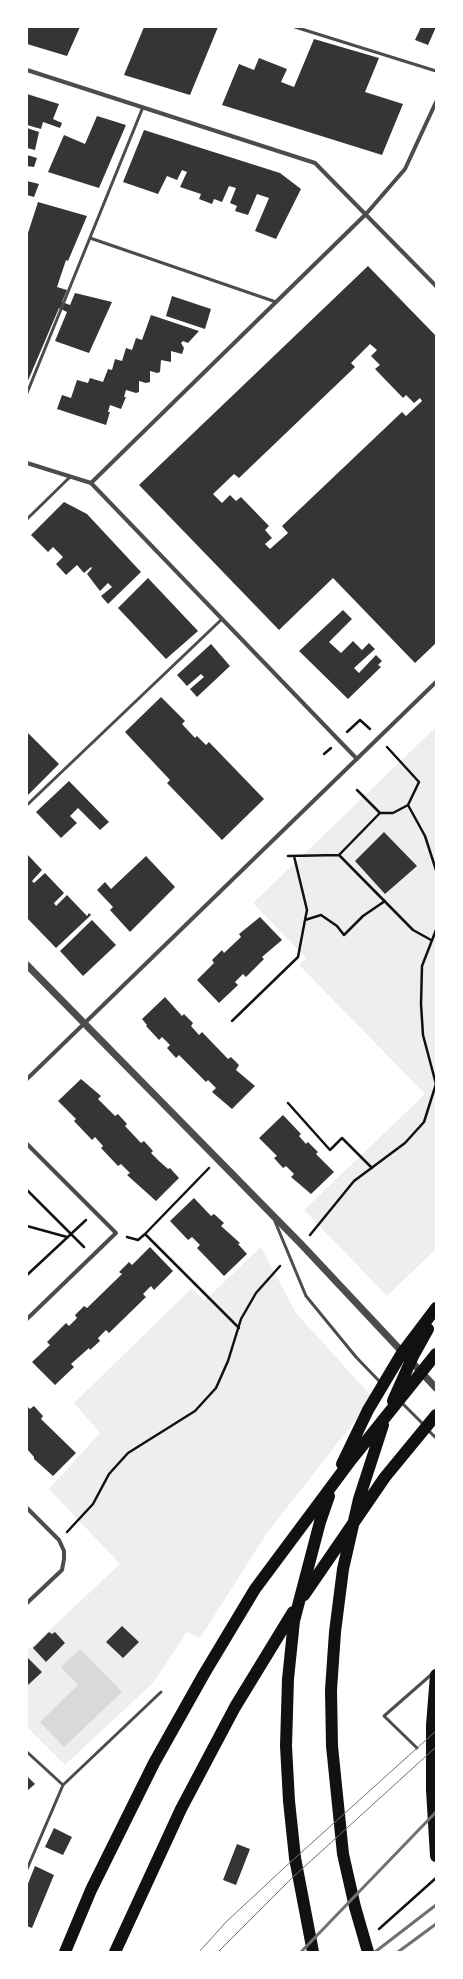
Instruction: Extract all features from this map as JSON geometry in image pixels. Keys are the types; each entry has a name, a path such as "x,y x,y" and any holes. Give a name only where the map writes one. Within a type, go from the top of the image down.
{"highway":[{"path":"313,1952 295,1858 289,1801 286,1746 288,1679 294,1621 320,1522 332,1486 346,1454 368,1410 402,1353 436,1308"},
{"path":"368,1952 355,1907 343,1854 336,1796 332,1746 331,1690 335,1632 343,1569 359,1499 382,1427 400,1385 436,1314"},
{"path":"65,1952 91,1890 154,1763 204,1674 255,1590 351,1460 436,1354"},
{"path":"115,1952 164,1841 235,1707 314,1580 385,1477 436,1415"},
{"path":"436,1675 432,1725 432,1790 436,1856"}],"street":[{"path":"27,70 315,163 436,286"},
{"path":"91,483 366,214 404,169 436,102"},
{"path":"27,463 91,483 357,759"},
{"path":"27,1079 436,682"},
{"path":"27,965 272,1215 436,1388"},
{"path":"27,1144 116,1233 27,1319"},
{"path":"27,1508 59,1540 64,1550 62,1570 27,1603"}],"lane":[{"path":"295,27 436,71"},
{"path":"27,393 143,107"},
{"path":"90,238 276,302"},
{"path":"27,520 70,477"},
{"path":"27,805 222,619"},
{"path":"272,1215 306,1296 356,1357 388,1389"},
{"path":"394,1395 436,1438"},
{"path":"417,1748 384,1716 436,1671"},
{"path":"27,1868 63,1785 161,1692"},
{"path":"27,1752 63,1785"}],"path":[{"path":"288,856 339,855 380,813 393,812 408,805 419,782 379,737 360,720 324,754"},
{"path":"357,790 380,813"},
{"path":"408,805 425,836 436,870"},
{"path":"339,855 413,930 431,940"},
{"path":"232,1021 298,957 307,910 294,856"},
{"path":"305,920 321,915 337,926 344,935 362,916 385,901"},
{"path":"317,1228 328,1211 354,1181 405,1143 424,1122 436,1084 424,1035 420,1004 422,966 436,930"},
{"path":"288,1103 330,1150 342,1138 372,1168"},
{"path":"116,1233 138,1240 218,1160"},
{"path":"27,1190 92,1256"},
{"path":"27,1275 94,1212"},
{"path":"27,1226 68,1237"},
{"path":"145,1234 239,1328"},
{"path":"59,1540 93,1504 109,1474 128,1453 195,1411 216,1388 228,1361 241,1319 256,1293 277,1268"},
{"path":"376,1932 436,1878"}],"shaded area":[{"path":"436,727 436,1249 387,1296 304,1210 425,1094 299,965 306,958 253,903"},
{"path":"261,1247 296,1313 373,1398 267,1533 200,1638 187,1632 154,1682 65,1765 27,1727 27,1651 120,1564 49,1489 100,1433 74,1403 192,1288 204,1301"},
{"path":"80,1649 122,1692 64,1747 40,1722 78,1685 61,1667"}],"building":[{"path":"27,27 80,27 67,56 27,44"},
{"path":"144,27 218,27 190,95 124,75"},
{"path":"421,27 436,27 428,45 415,40"},
{"path":"314,39 379,58 365,92 403,104 382,155 222,105 239,64 254,70 259,58 287,69 281,82 294,87"},
{"path":"27,94 59,104 53,119 62,123 60,128 43,122 41,129 27,125"},
{"path":"97,116 126,125 99,188 48,172 64,135 85,144"},
{"path":"27,128 39,132 35,150 27,148"},
{"path":"144,130 280,173 301,189 276,239 255,231 269,198 257,194 248,215 235,211 237,206 230,203 236,188 229,186 222,202 214,199 212,204 199,199 201,194 180,187 187,172 182,170 177,180 167,176 158,194 123,182"},
{"path":"27,155 37,158 34,167 27,166"},
{"path":"27,181 39,184 34,197 27,195"},
{"path":"38,202 87,216 68,261 66,260 57,287 67,290 62,302 70,305 75,293 112,302 89,353 55,341 67,312 59,308 27,383 27,236"},
{"path":"368,266 436,336 436,643 415,663 333,578 279,630 139,485","holes":["370,344 377,350 371,356 380,365 375,369 403,398 406,395 414,403 420,398 422,401 406,416 402,412 282,526 288,533 270,549 265,544 272,538 265,530 269,526 241,497 236,501 230,495 222,503 213,494 234,474 239,478 355,367 351,363"]},
{"path":"172,296 211,309 205,329 166,316"},
{"path":"151,315 199,331 188,343 183,341 181,343 184,348 182,354 171,351 171,362 161,360 160,372 157,373 150,371 150,382 146,383 139,381 139,392 136,393 126,390 124,397 126,397 121,409 110,405 108,412 110,412 106,425 57,409 62,395 71,398 77,380 88,383 90,378 103,382 108,369 112,370 115,359 122,361 126,348 132,350 136,338 142,340"},
{"path":"64,502 87,514 141,572 108,604 101,596 112,587 108,583 100,591 87,574 92,568 91,567 84,573 77,565 66,575 56,564 63,557 53,547 48,552 31,535"},
{"path":"148,578 198,631 166,659 118,608"},
{"path":"343,610 352,619 329,642 341,653 353,641 362,650 369,643 375,649 354,668 359,673 376,655 382,661 378,665 381,667 348,699 299,651"},
{"path":"211,644 230,666 197,697 190,689 204,677 201,674 187,686 177,675"},
{"path":"161,697 185,721 182,724 195,738 197,736 206,745 209,742 264,799 222,840 167,783 170,780 125,732"},
{"path":"27,732 59,764 27,796"},
{"path":"69,781 109,822 100,830 78,808 70,816 77,823 61,838 36,812"},
{"path":"384,832 417,866 385,894 355,861"},
{"path":"27,854 42,870 32,881 34,883 45,873 64,893 54,903 56,906 67,895 87,916 89,913 91,915 56,948 27,918"},
{"path":"146,856 175,887 130,932 110,910 113,907 97,890 105,882 111,889"},
{"path":"260,917 282,940 262,957 264,959 246,977 243,974 235,982 238,985 219,1003 197,980 214,963 212,960 222,950 224,953 241,937 239,934"},
{"path":"92,920 116,945 83,976 60,951"},
{"path":"165,997 182,1016 184,1014 193,1023 191,1026 199,1035 202,1032 228,1059 231,1057 239,1065 236,1070 255,1086 232,1109 212,1092 216,1088 208,1080 206,1082 179,1055 176,1058 167,1048 170,1045 162,1037 159,1040 146,1026 147,1025 142,1019"},
{"path":"81,1079 101,1096 98,1099 115,1116 118,1114 127,1124 125,1126 141,1143 144,1141 153,1151 151,1153 168,1169 170,1168 179,1178 156,1201 127,1175 130,1173 121,1164 118,1166 101,1148 103,1146 95,1137 92,1140 74,1121 76,1119 58,1101"},
{"path":"283,1115 301,1134 299,1136 306,1144 308,1142 318,1152 316,1154 334,1172 311,1194 291,1177 294,1174 286,1166 283,1168 274,1158 277,1156 259,1138"},
{"path":"194,1198 211,1216 214,1214 224,1223 221,1226 240,1243 238,1244 247,1254 224,1276 197,1248 200,1245 192,1237 188,1240 170,1221"},
{"path":"150,1247 173,1271 154,1290 151,1286 143,1294 146,1297 109,1333 106,1330 98,1338 100,1341 90,1350 89,1348 71,1364 74,1367 55,1385 32,1362 50,1345 47,1342 66,1323 69,1326 77,1318 75,1315 84,1306 87,1308 122,1274 119,1272 129,1262 132,1265"},
{"path":"27,1406 30,1409 34,1406 43,1416 41,1419 76,1453 53,1476 34,1459 27,1449"},
{"path":"122,1626 139,1642 123,1658 106,1642"},
{"path":"49,1632 52,1634 55,1632 65,1643 46,1662 33,1648"},
{"path":"27,1657 42,1672 27,1686"},
{"path":"27,1776 35,1784 27,1791"},
{"path":"54,1828 72,1837 63,1855 45,1847"},
{"path":"237,1844 250,1849 236,1885 223,1880"},
{"path":"35,1866 54,1875 32,1928 27,1926 27,1886"}],"tram line":[{"path":"199,1952 226,1922 436,1731"},
{"path":"218,1952 292,1878 436,1747"}],"railway":[{"path":"301,1952 436,1812"},
{"path":"375,1952 436,1905"},
{"path":"398,1952 436,1924"}]}
